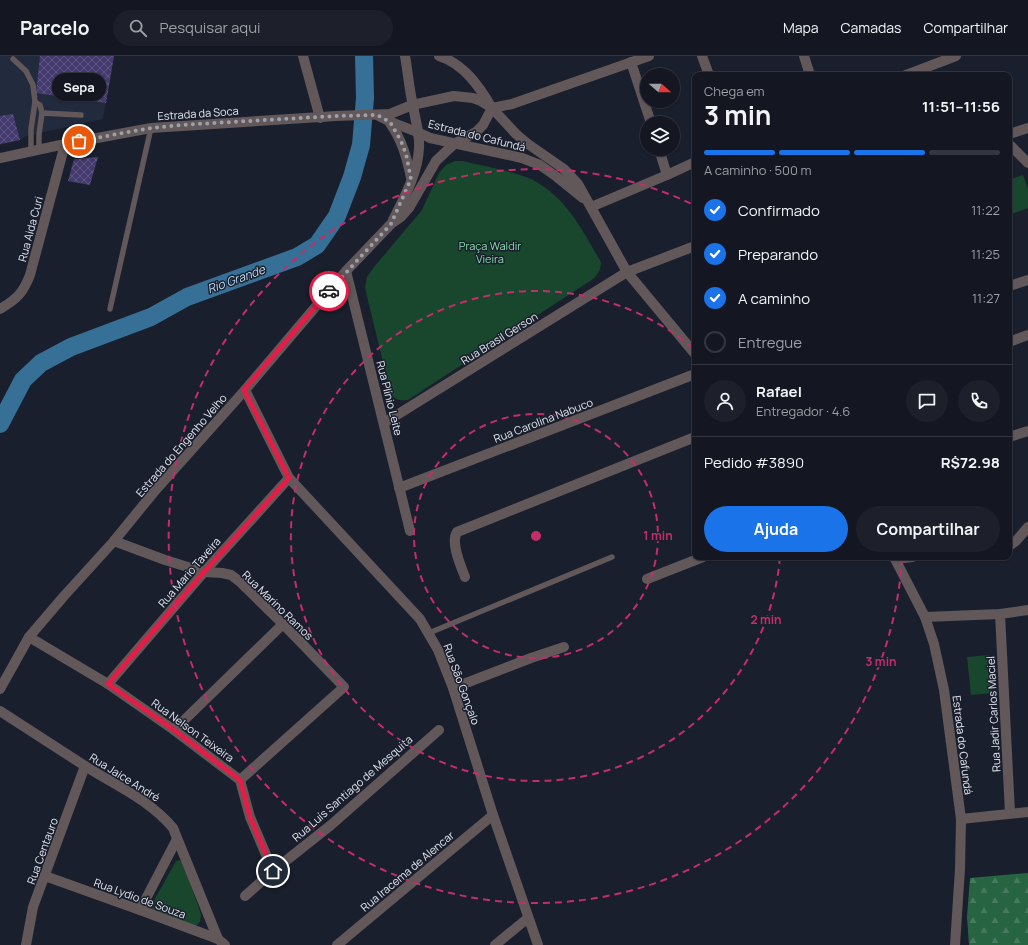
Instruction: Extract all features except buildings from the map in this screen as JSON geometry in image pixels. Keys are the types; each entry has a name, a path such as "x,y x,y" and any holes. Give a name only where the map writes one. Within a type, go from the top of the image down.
{"street":[{"path":"303,56 320,118"},
{"name":"Estrada do Engenho Velho","path":"391,224 411,179 418,154 419,132 412,104 405,56"},
{"path":"445,57 470,76 492,108 512,104 649,56"},
{"path":"702,56 709,72"},
{"path":"804,56 809,72"},
{"path":"914,72 956,56"},
{"path":"631,62 649,116"},
{"name":"Estrada do Cafundá","path":"412,104 454,96 465,96 481,101 492,108 516,134 528,144 564,169 578,184 627,272 692,350"},
{"name":"Estrada da Soca","path":"0,158 151,128 180,125 390,114 412,104"},
{"name":"Estrada do Engenho Velho","path":"0,689 29,637 114,541 154,492 346,271 391,224 401,217 409,208 436,161 454,144 476,132 483,125 492,108"},
{"path":"373,115 419,132"},
{"path":"390,122 401,141 406,154 411,179"},
{"path":"1012,133 1028,128"},
{"name":"Estrada do Cafundá","path":"419,132 430,138 510,155 540,165 589,204"},
{"name":"Rua Aida Curi","path":"0,309 15,300 25,289 65,144"},
{"path":"1012,147 1028,163"},
{"path":"661,156 667,175"},
{"path":"589,204 667,175 692,163"},
{"name":"Rua Brasil Gerson","path":"384,423 627,272 692,247"},
{"name":"Rua Plínio Leite","path":"346,271 410,531"},
{"path":"1012,285 1028,280"},
{"path":"1012,341 1028,335"},
{"name":"Rua Carolina Nabuco","path":"399,488 692,375"},
{"name":"Rua São Gonçalo","path":"244,390 289,478 420,619 429,633 438,650 453,688 493,815 538,945"},
{"path":"1012,436 1028,431"},
{"path":"465,577 454,542 454,535 457,532 692,438"},
{"name":"Rua Mario Taveira","path":"108,684 204,572 289,478"},
{"path":"1012,544 1028,527"},
{"name":"Rua Marino Ramos","path":"114,541 165,560 204,572 231,575 283,624 344,687 240,780"},
{"path":"647,579 696,560"},
{"name":"Estrada do Cafundá","path":"896,560 925,617 934,644 944,690 961,819 960,869 954,945"},
{"path":"925,617 1000,614 1028,610"},
{"name":"Rua Jadir Carlos Maciel","path":"1000,614 1010,813"},
{"path":"174,730 283,624"},
{"name":"Rua Nelson Teixeira","path":"29,637 108,684 174,730 240,780"},
{"path":"453,688 564,647"},
{"name":"Rua Jaice André","path":"0,711 150,806 164,818 173,828 221,942"},
{"name":"Rua Luís Santiago de Mesquita","path":"245,896 273,871 331,825 439,730"},
{"name":"Rua Centauro","path":"26,945 33,907 85,766"},
{"path":"240,780 250,817 273,871"},
{"path":"961,819 1028,812"},
{"name":"Rua Iracema de Alencar","path":"337,945 493,815"},
{"path":"140,910 177,839"},
{"name":"Rua Lydio de Souza","path":"45,876 140,910 221,942"},
{"path":"495,945 528,918"}],"lane":[{"path":"13,59 26,71 33,85 35,102 31,129 35,150"},
{"path":"35,102 40,105 42,113 35,150"},
{"path":"42,113 81,115"},
{"path":"110,309 151,128"},
{"path":"429,633 612,557"}],"shaded area":[{"path":"0,56 114,56 103,119 26,136 20,140 0,145"}],"green space":[{"name":"Praça Waldir Vieira","path":"455,161 463,161 503,170 526,177 551,192 571,213 579,225 601,262 600,267 598,274 593,279 408,400 399,400 391,395 365,288 367,277 422,210 439,173 446,165"},
{"path":"1023,175 1028,189 1028,208 1012,214 1012,179"},
{"path":"989,655 993,693 971,695 967,657"},
{"path":"180,860 183,863 201,914 200,922 194,928 150,911 152,904 176,861"},
{"path":"1028,873 1028,945 969,945 967,917 970,878"}],"waterway":[{"name":"Rio Grande","path":"0,424 23,380 41,363 71,347 151,317 187,297 297,257 317,245 337,216 352,177 361,145 365,98 364,56"}],"way so far":[{"path":"79,141 151,128 180,125 377,115 390,122 396,131 406,154 411,179 408,190 391,224 329,291"}],"place":[{"name":"Sepa","path":"79,141"}],"route":[{"path":"273,871 250,817 240,780 174,730 108,684 204,572 289,478 244,390 329,291"}]}
